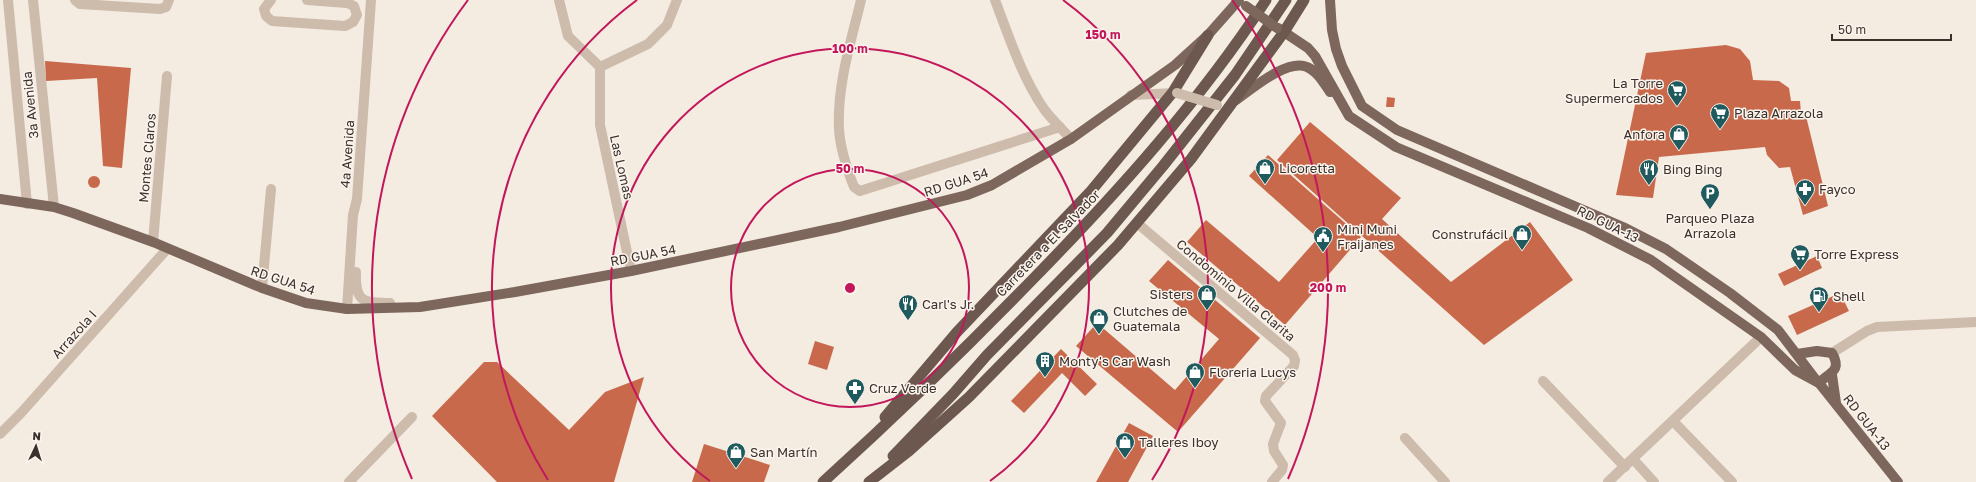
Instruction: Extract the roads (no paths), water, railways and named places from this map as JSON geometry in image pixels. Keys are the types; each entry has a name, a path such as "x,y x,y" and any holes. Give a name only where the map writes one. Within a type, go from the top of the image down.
{"highway":[{"name":"Carretera a El Salvador","path":"823,482 936,379 1089,220 1148,155 1219,68 1266,0"},
{"path":"868,482 953,394 987,355 1107,233 1163,166 1235,75 1286,0"},
{"path":"868,482 909,451 969,397 1077,288 1137,223 1191,159 1226,105 1304,0"},
{"path":"845,462 957,332 1091,191 1175,92 1208,35"}],"main road":[{"name":"RD GUA-13","path":"1330,0 1332,30 1336,49 1342,66 1362,106 1397,130 1610,221 1666,248 1730,293 1778,330 1819,384 1836,403 1898,482"},
{"name":"RD GUA 54","path":"0,199 54,207 152,242 262,288 306,303 347,309 420,307 631,271 839,227 967,195 992,185 1071,139 1175,64 1208,35 1241,2"},
{"name":"RD GUA-13","path":"1241,2 1308,48 1315,56 1349,116 1396,147 1588,228 1651,260 1761,336 1795,370 1819,384"},
{"path":"1226,105 1274,74 1292,66 1302,65 1308,67 1316,74 1349,116"},
{"path":"1797,354 1817,351 1832,353 1836,360 1832,375 1836,403"},
{"path":"1819,384 1823,378 1832,375"}],"street":[{"name":"3a Avenida","path":"8,0 28,204"},
{"name":"3a Avenida","path":"33,0 54,207"},
{"path":"75,0 80,4 160,9 166,7 169,0"},
{"path":"271,0 264,9 266,16 272,21 345,26 353,22 357,15 354,6 346,3 307,0"},
{"name":"4a Avenida","path":"347,309 353,215 357,199 371,0"},
{"path":"559,0 568,36 600,67 648,44 667,25 677,0"},
{"path":"862,0 840,84 839,130 854,188 860,191 1060,127"},
{"path":"995,0 1009,37 1033,90 1045,110 1071,139"},
{"path":"357,15 370,17"},
{"name":"Las Lomas","path":"600,67 600,125 631,271"},
{"name":"Montes Claros","path":"152,242 168,76"},
{"path":"1131,95 1175,92 1226,105"},
{"path":"262,288 271,189"},
{"path":"357,199 359,215 355,285 359,296 369,303 418,303 431,305"},
{"name":"Condominio Villa Clarita","path":"1137,223 1293,355 1295,360 1294,366 1266,396 1265,401 1281,423 1273,444 1274,450 1283,465 1282,470 1272,482"},
{"name":"Arrazola I","path":"0,434 21,413 166,249"},
{"path":"1832,353 1867,331 1877,327 1976,322"},
{"path":"1608,482 1761,336"},
{"path":"1543,381 1625,467"},
{"path":"349,482 412,417"},
{"path":"1673,421 1732,482"},
{"path":"1405,438 1445,482"},
{"path":"1633,459 1654,482"}],"place":[{"name":"La Torre Supermercados","path":"1677,107"},
{"name":"Plaza Arrazola","path":"1720,130"},
{"name":"Anfora","path":"1679,151"},
{"name":"Licoretta","path":"1265,185"},
{"name":"Bing Bing","path":"1649,186"},
{"name":"Fayco","path":"1805,206"},
{"name":"Parqueo Plaza Arrazola","path":"1710,210"},
{"name":"Construfácil","path":"1522,251"},
{"name":"Mini Muni Fraijanes","path":"1323,253"},
{"name":"Torre Express","path":"1800,271"},
{"name":"Sisters","path":"1207,311"},
{"name":"Shell","path":"1819,313"},
{"name":"Carl's Jr.","path":"908,321"},
{"name":"Clutches de Guatemala","path":"1099,335"},
{"name":"Monty's Car Wash","path":"1045,378"},
{"name":"Floreria Lucys","path":"1195,389"},
{"name":"Cruz Verde","path":"855,405"},
{"name":"Talleres Iboy","path":"1125,459"},
{"name":"San Martín","path":"736,469"}]}
